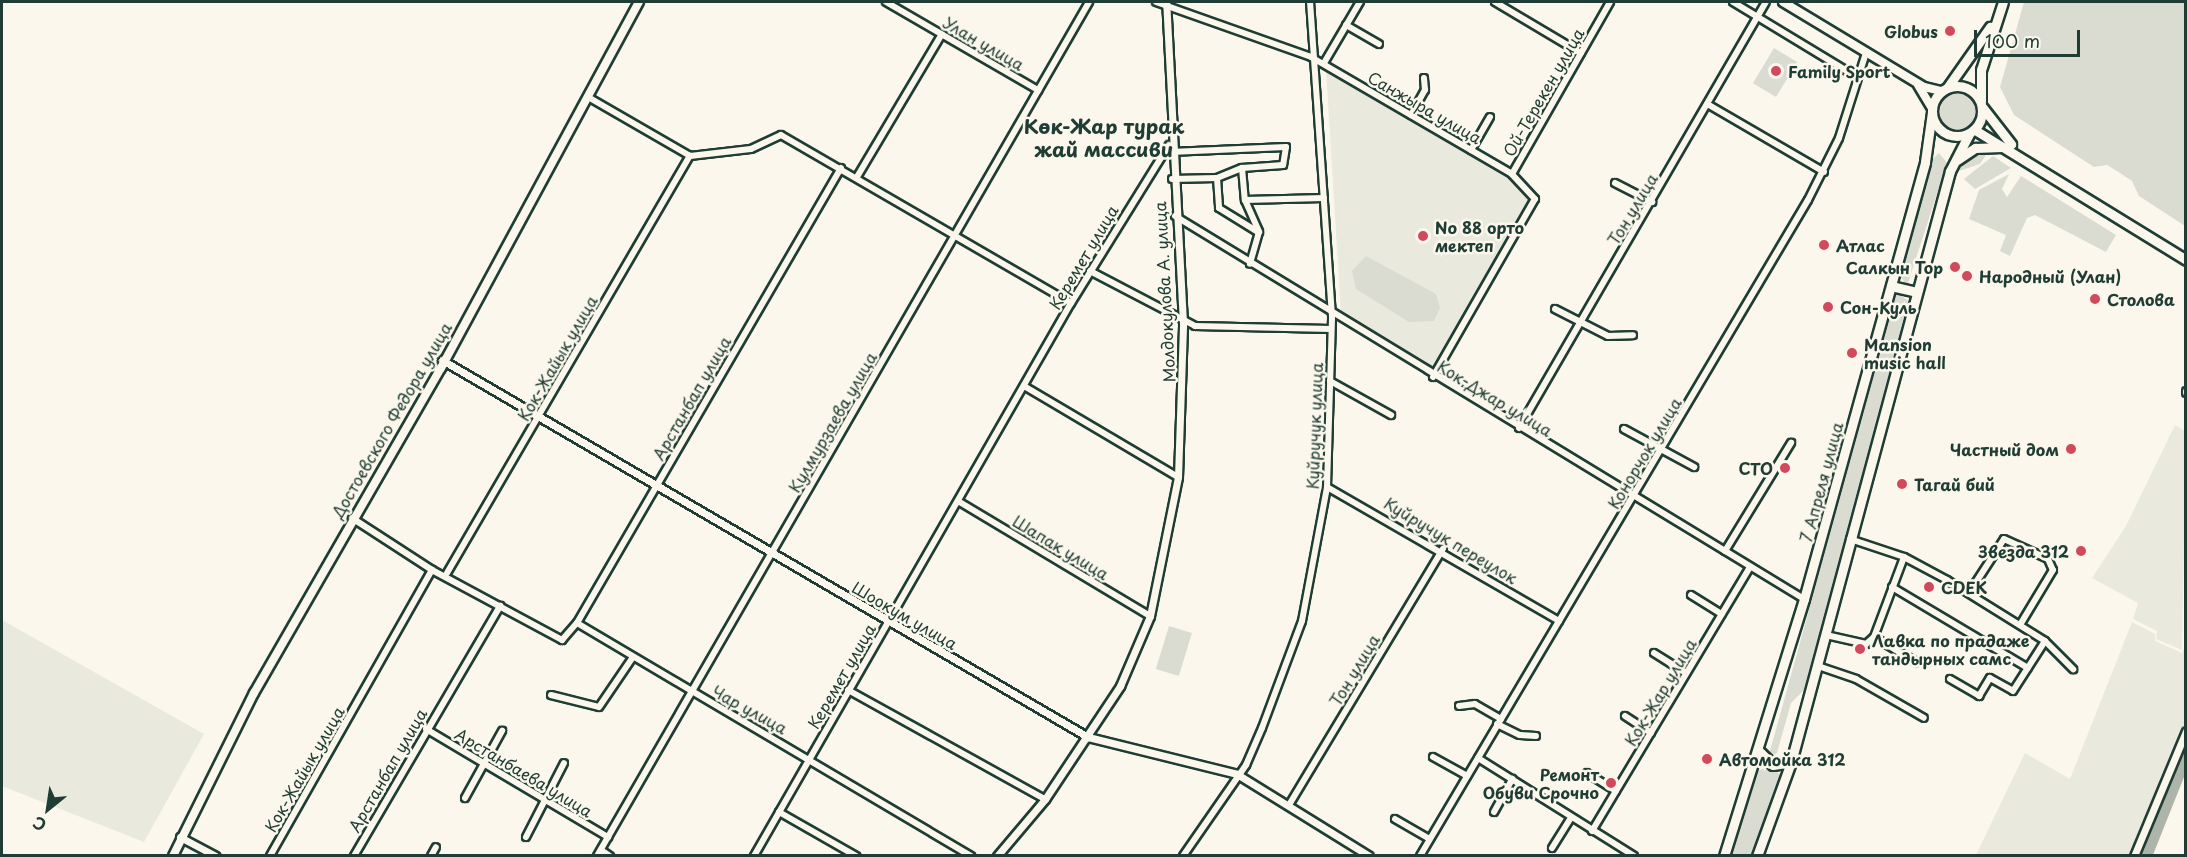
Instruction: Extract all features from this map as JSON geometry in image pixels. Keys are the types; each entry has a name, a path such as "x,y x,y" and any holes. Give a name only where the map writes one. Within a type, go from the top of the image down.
{"main road":[{"name":"Достоевского Федора улица","path":"173,855 180,837 352,518 442,360 639,2"},
{"path":"1783,2 1915,82 1944,89 1964,87 1982,104 2019,152"},
{"path":"1757,855 1791,762 1827,635 1850,539 1916,292 1953,164 1972,132 1982,104 1981,70 2003,2"},
{"path":"1932,110 1944,89 1997,15"},
{"path":"1915,82 1942,131 1972,132 2019,152 2186,260"},
{"name":"7 Апреля улица","path":"1724,855 1760,752 1804,599 1891,286 1932,110"},
{"path":"1953,164 1976,148 1998,146 2019,152"},
{"path":"1891,286 1916,292"},
{"path":"1760,752 1773,765 1791,762"}],"street":[{"name":"Улан улица","path":"886,2 1038,90"},
{"name":"Кулмурзаева улица","path":"599,853 1089,2"},
{"path":"1156,2 1165,4"},
{"name":"Куйручук улица","path":"1183,855 1237,774 1263,728 1302,621 1327,487 1332,316 1311,57 1311,2"},
{"path":"1324,63 1360,2"},
{"path":"1495,2 1581,53"},
{"name":"Ой-Терекен улица","path":"1433,377 1535,199 1512,174 1610,2"},
{"path":"1733,2 1857,77"},
{"name":"Тон улица","path":"1519,428 1709,105 1766,2"},
{"name":"Санжыра улица","path":"1165,4 1324,63 1512,174"},
{"name":"Молдокулова А. улица","path":"997,855 1045,799 1120,686 1150,616 1178,477 1183,323 1169,148 1165,4"},
{"path":"1346,26 1379,44"},
{"path":"857,177 942,34"},
{"name":"Конорчок улица","path":"1420,855 1824,172 1866,53"},
{"path":"1411,115 1425,90 1424,78"},
{"path":"588,97 690,156 751,149 781,135 1071,303"},
{"path":"1709,105 1824,172"},
{"path":"1471,150 1490,117"},
{"path":"1169,148 1286,147 1283,165 1242,168 1217,178 1172,179"},
{"name":"Керемет улица","path":"754,855 1090,270 1169,148"},
{"name":"Кок-Жайык улица","path":"447,573 690,156"},
{"name":"Арстанбап улица","path":"354,855 500,606 562,640 577,623 841,168"},
{"path":"1242,168 1245,200 1259,232 1250,264"},
{"path":"1217,178 1219,208 1259,232"},
{"path":"1615,183 1652,202"},
{"path":"1245,200 1324,198"},
{"name":"Кок-Джар улица","path":"1174,216 1332,316 1804,599"},
{"path":"1090,270 1183,323 1331,329"},
{"path":"1555,309 1580,324 1608,336 1633,335"},
{"name":"Шоокум улица","path":"442,360 1088,737 1237,774 1369,855"},
{"path":"1330,381 1391,415"},
{"path":"1024,386 1178,477"},
{"path":"1624,429 1694,467"},
{"path":"1725,551 1791,443"},
{"name":"Куйручук переулок","path":"1327,487 1443,549 1559,621"},
{"name":"Шапак улица","path":"958,501 1150,616"},
{"path":"352,518 432,570 447,573 500,606"},
{"path":"1850,539 1904,557 1969,593 2045,641 2073,669"},
{"path":"1969,593 2004,539 2048,559 2053,570 2020,625"},
{"name":"Тон улица","path":"1288,805 1443,549"},
{"path":"1827,635 1866,644 1874,637 1904,557"},
{"name":"Кок-Жар улица","path":"1592,831 1750,567"},
{"name":"Кок-Жайык улица","path":"270,855 432,570"},
{"path":"1892,587 2028,668"},
{"path":"1691,595 1722,614"},
{"name":"Чар улица","path":"577,623 693,693 810,758 971,855"},
{"path":"1874,637 1916,662"},
{"path":"1950,679 1979,696 1990,678 2013,691 2045,641"},
{"path":"1654,652 1686,673"},
{"path":"551,695 599,707 633,657"},
{"path":"1818,666 1856,679 1924,718"},
{"path":"848,690 1045,799"},
{"path":"1460,706 1475,704 1520,735 1536,736"},
{"path":"1625,716 1651,733"},
{"name":"Арстанбаева улица","path":"426,729 608,837"},
{"path":"2134,855 2186,730"},
{"path":"465,798 502,732"},
{"path":"1433,757 1467,776"},
{"path":"1478,758 1571,818 1634,855"},
{"path":"526,837 564,763"},
{"path":"1587,772 1616,791"},
{"path":"1494,812 1512,780"},
{"path":"780,812 856,855"},
{"path":"1552,848 1571,818"},
{"path":"1395,819 1429,839"},
{"path":"180,837 215,855"},
{"path":"431,855 436,847"},
{"path":"599,853 610,855"}],"shaded area":[{"path":"2024,2 2185,2 2185,226 2139,196 2132,181 2120,173 2107,165 2094,167 2014,115 2000,87"},
{"name":"Family Sport","path":"1774,48 1797,62 1776,97 1753,83"},
{"name":"No 88 орто мектеп","path":"1326,70 1509,176 1528,201 1434,369 1341,314"},
{"path":"1957,92 1970,98 1976,111 1970,124 1957,130 1944,124 1938,111 1944,98"},
{"path":"1990,149 1980,164 1959,171 1962,165"},
{"path":"1939,153 1947,163 1907,286 1899,274 1931,160"},
{"path":"1993,156 2011,168 1975,189 1964,179"},
{"path":"2009,174 2002,189 2007,197 2021,176 2116,235 2106,252 2035,215 2027,218 2010,256 2000,251 2006,235 1969,219 1979,190"},
{"path":"1366,256 1436,294 1440,308 1434,321 1409,322 1356,289 1352,271"},
{"path":"1897,292 1908,301 1825,618 1805,689 1791,703 1777,753 1768,758"},
{"path":"2175,425 2186,432 2182,650 2156,639 2157,631 2133,619 2138,603 2092,578 2126,526"},
{"path":"2,620 204,734 144,842 2,786"},
{"path":"2132,622 2155,634 2155,641 2182,653 2185,645 2186,718 2129,855 1976,855 2025,753 2070,779"},
{"path":"1169,626 1192,633 1179,676 1156,669"},
{"path":"1768,766 1781,775 1759,841 1751,855 1728,856 1758,771"}],"waterway":[{"path":"2145,856 2186,753"}],"place":[{"name":"Globus","path":"1950,31"},
{"name":"Family Sport","path":"1776,71"},
{"name":"No 88 орто мектеп","path":"1423,236"},
{"name":"Атлас","path":"1824,245"},
{"name":"Салкын Тор","path":"1955,267"},
{"name":"Народный (Улан)","path":"1967,276"},
{"name":"Столова","path":"2095,299"},
{"name":"Сон-Куль","path":"1828,307"},
{"name":"Mansion music hall","path":"1852,353"},
{"name":"Частный дом","path":"2071,449"},
{"name":"СТО","path":"1785,468"},
{"name":"Тагай бий","path":"1902,484"},
{"name":"Звезда 312","path":"2081,551"},
{"name":"CDEK","path":"1929,587"},
{"name":"Лавка по прадаже тандырных самс","path":"1860,649"},
{"name":"Автомойка 312","path":"1707,759"},
{"name":"Ремонт Обуви Срочно","path":"1611,783"}],"district":[{"name":"Көк-Жар турак жай массиви","path":"1104,138"}]}
